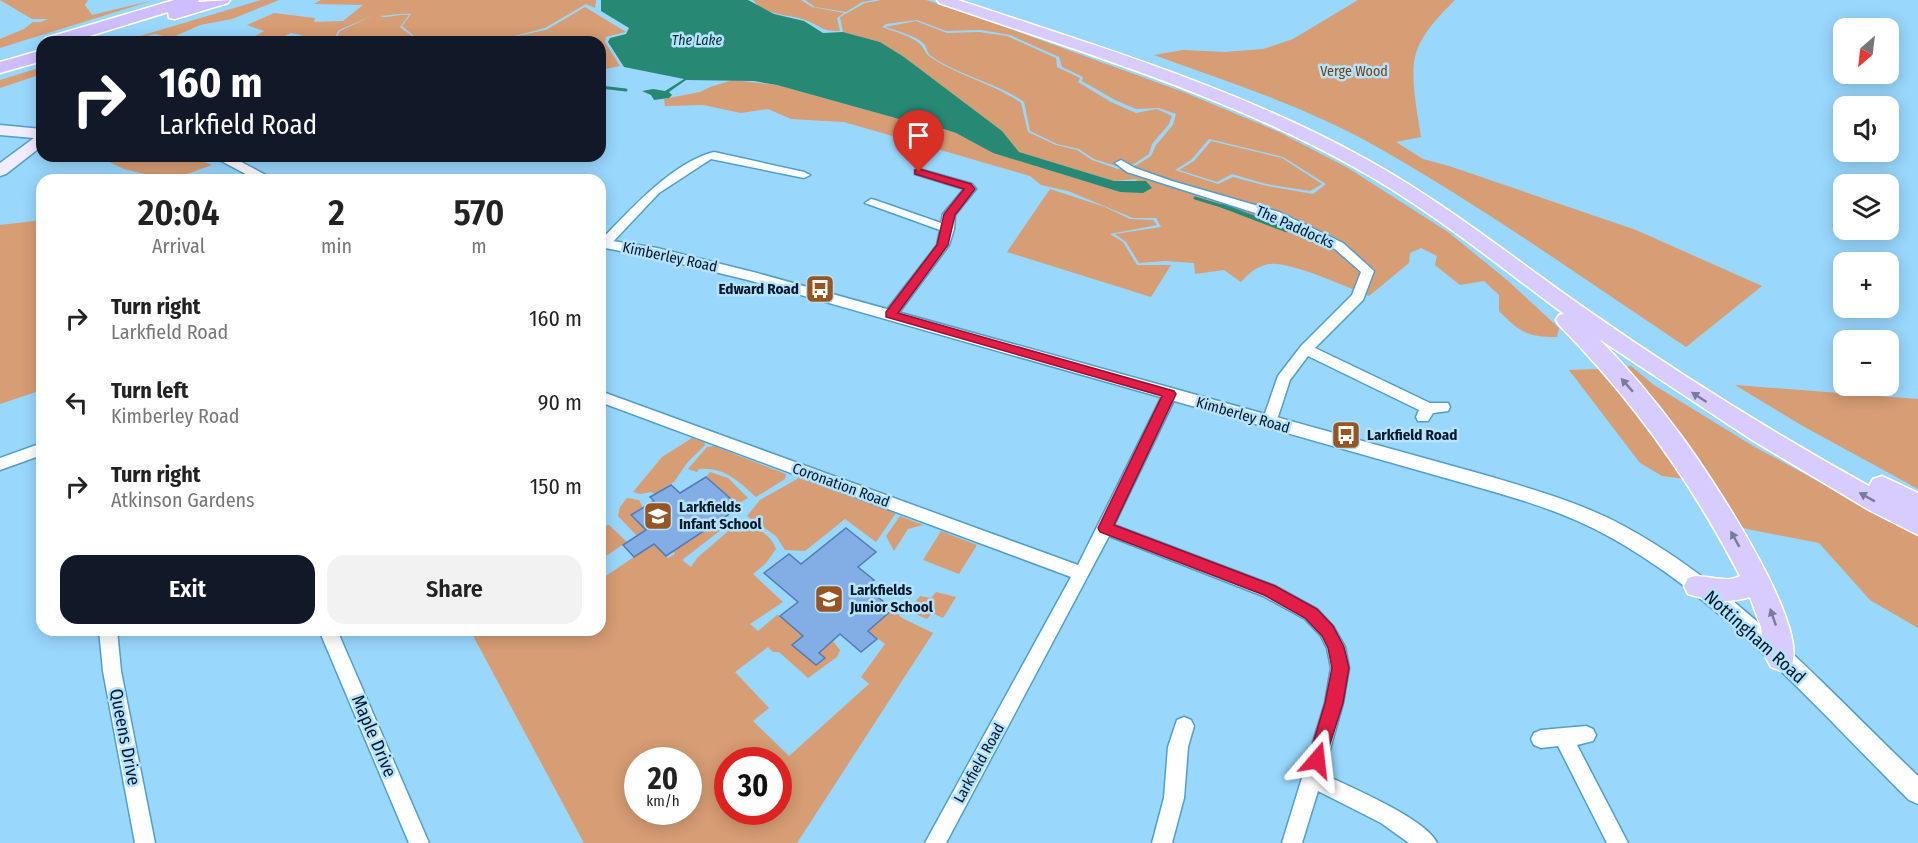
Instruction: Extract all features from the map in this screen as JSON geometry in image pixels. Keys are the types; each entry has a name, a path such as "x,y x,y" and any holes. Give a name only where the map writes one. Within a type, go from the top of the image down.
{"highway":[{"path":"132,17 178,0"},
{"path":"71,36 191,0"},
{"path":"103,36 222,0"},
{"path":"944,0 1181,82 1288,127 1360,164 1409,193 1475,238 1605,334 1695,394 1765,439 1918,525"},
{"path":"966,0 1234,93 1284,113 1372,157 1457,209 1622,327 1718,391 1791,436 1918,506"},
{"path":"0,58 36,47"},
{"path":"0,68 36,57"},
{"path":"1475,238 1581,334 1655,417 1712,499 1770,608 1778,633 1781,658"},
{"path":"1698,586 1720,591 1737,591 1749,586 1755,580"}],"main road":[{"path":"0,130 36,133"},
{"path":"0,171 36,144"}],"street":[{"path":"606,239 655,191 707,157 714,155 804,175"},
{"path":"231,162 256,174"},
{"name":"The Paddocks","path":"1121,163 1131,170 1168,183 1275,215 1340,246 1368,271 1358,297 1306,349 1283,379 1270,422"},
{"path":"890,315 943,245 948,229 949,214 970,189 968,186 919,172"},
{"path":"871,202 948,229"},
{"name":"Kimberley Road","path":"606,244 706,264 1270,422 1537,498 1571,510"},
{"path":"1306,349 1432,411"},
{"name":"Larkfield Road","path":"935,843 1082,574 1170,394"},
{"name":"Coronation Road","path":"606,399 1082,574"},
{"path":"0,464 36,451"},
{"name":"Nottingham Road","path":"1571,510 1635,542 1698,586 1781,658 1918,792"},
{"path":"1106,528 1269,591 1311,614 1327,631 1336,647 1340,668 1334,703 1292,843"},
{"name":"Queens Drive","path":"109,636 112,671 146,843"},
{"name":"Maple Drive","path":"331,636 419,843"},
{"path":"1162,843 1174,798 1178,747 1184,726"},
{"path":"1540,739 1586,735"},
{"path":"1563,737 1618,843"},
{"path":"1311,778 1388,816 1427,843"}],"green space":[{"path":"0,0 88,0 85,5 92,15 154,0 0,48 0,39 24,29 33,22 48,19 32,19"},
{"path":"261,0 279,0 232,19 200,25 175,36 155,34 140,36"},
{"path":"321,0 596,0 595,8 586,4 545,28 515,36 414,36 402,26 411,14 379,16 409,15 400,27 412,36 338,36 340,31 374,15 339,30 336,36 305,36 291,33 285,36 256,36 264,31 247,25 274,13 315,18 314,22 343,21 363,5 314,4"},
{"path":"753,0 801,0 812,7 844,13 837,18 840,31 824,29 805,20 770,12"},
{"path":"805,0 874,0 862,2 846,12 815,7"},
{"path":"882,0 926,0 1186,93 1279,132 1348,168 1448,232 1507,280 1559,328 1557,337 1538,336 1524,332 1499,311 1499,295 1484,281 1460,285 1435,265 1437,256 1421,248 1410,253 1409,263 1369,296 1310,272 1276,264 1257,268 1241,282 1224,270 1195,274 1194,263 1165,261 1139,263 1126,242 1115,234 1161,227 1156,218 1133,218 1068,191 1041,185 1030,176 844,122 791,119 768,109 741,113 703,105 665,106 664,99 700,92 733,80 777,85 956,133 993,153 1120,192 1138,179 1114,181 1019,152 1002,131 904,57 880,42 843,32 840,17 865,3","holes":["917,20 946,31 981,30 1010,35 1059,57 1062,67 1083,77 1082,81 1115,100 1136,109 1159,108 1176,114 1173,125 1156,145 1151,156 1137,165 1118,169 1092,160 1077,150 1056,145 1028,132 1021,103 999,90 940,63 929,56 921,45 912,39 882,27 886,24","1209,139 1283,157 1326,184 1313,194 1233,177 1218,184 1175,170 1191,160"]},
{"name":"Verge Wood","path":"1358,0 1455,0 1421,41 1415,57 1414,86 1421,137 1396,142 1423,159 1636,230 1762,286 1686,347 1494,219 1377,147 1295,107 1154,55 1183,50 1225,52 1263,49 1293,39"},
{"path":"585,7 626,32 606,37 517,36 546,30"},
{"path":"916,21 947,33 979,32 1007,36 1056,58 1057,67 1080,78 1078,82 1111,102 1136,113 1157,109 1172,116 1169,124 1152,144 1149,154 1134,164 1119,167 1094,159 1079,149 1057,144 1030,131 1024,102 1002,89 942,63 930,55 924,44 916,38 885,27"},
{"path":"606,44 620,66 606,69"},
{"path":"36,69 36,76 0,88 0,80"},
{"path":"1211,141 1282,158 1322,184 1310,191 1266,184 1232,174 1217,182 1179,170 1194,161"},
{"path":"109,162 205,162 212,165 187,174 145,174 124,169"},
{"path":"1050,189 1105,207 1130,219 1153,220 1157,225 1110,234 1123,242 1137,265 1171,265 1151,297 1007,252"},
{"path":"36,221 36,392 0,404 0,225"},
{"path":"1631,366 1654,385 1753,446 1918,535 1918,628 1870,600 1819,543 1737,527 1681,436 1622,368"},
{"path":"1600,369 1640,415 1684,479 1662,476 1640,463 1569,370"},
{"path":"1735,385 1833,392 1833,396 1918,399 1918,489 1801,425"},
{"path":"692,438 704,442 705,445 687,463 674,482 655,494 633,492 662,457"},
{"path":"714,446 786,474 785,479 756,497 724,473 708,469 699,469 697,472 688,469 707,447"},
{"path":"710,472 728,478 748,498 736,505 706,477"},
{"path":"799,478 896,513 876,542 845,519 805,551 785,550 776,536 747,516 760,500"},
{"path":"627,498 639,500 643,508 631,516 646,530 637,536 618,516 620,507"},
{"path":"900,516 923,525 908,529 894,551 886,536"},
{"path":"724,518 730,523 682,560 691,567 697,558 741,520 757,528 770,539 776,549 766,563 753,574 783,602 750,624 758,631 777,615 780,616 803,636 793,645 816,665 825,658 819,653 833,641 840,650 837,657 808,678 779,652 773,652 768,647 735,672 769,708 753,721 780,747 714,747 714,825 792,825 792,753 869,684 861,677 885,644 868,631 893,609 902,618 933,633 797,843 584,843 473,636 606,636 606,576 659,540 661,551 668,558 675,554 673,551"},
{"path":"606,525 609,525 627,542 606,556"},
{"path":"941,531 977,545 959,574 923,560"},
{"path":"936,592 956,597 943,618 932,613 927,619 908,611 920,596 931,598"}],"water":[{"name":"The Lake","path":"601,0 748,0 774,14 804,21 823,33 843,32 880,42 904,57 1002,131 1019,152 1114,181 1146,181 1152,188 1143,193 1120,192 993,153 956,133 934,126 899,119 777,85 754,81 686,80 669,92 672,95 669,98 654,100 651,95 642,91 653,89 665,91 684,79 624,67 608,42 610,38 626,34 629,28 601,11"}],"building":[{"name":"Larkfields Infant School","path":"706,477 740,507 666,556 654,544 634,557 623,545 646,530 631,515 654,501 650,497 671,485 680,493"},
{"name":"Larkfields Junior School","path":"846,528 876,552 858,567 874,580 866,588 893,609 868,631 877,639 861,652 840,634 819,653 825,658 816,665 792,645 803,636 780,616 798,602 764,573 789,554 801,564"}],"waterway":[{"path":"606,88 626,90"},
{"path":"1195,198 1228,208"},
{"path":"1223,206 1286,230"}],"place":[{"name":"Edward Road","path":"820,289"},
{"name":"Larkfield Road","path":"1346,435"},
{"name":"Larkfields Infant School","path":"658,516"},
{"name":"Larkfields Junior School","path":"829,599"}],"route":[{"path":"919,172 968,186 970,189 949,214 948,229 943,245 890,315 1170,394 1106,528 1293,602 1311,614 1327,631 1336,647 1340,668 1334,703 1317,760"}]}
